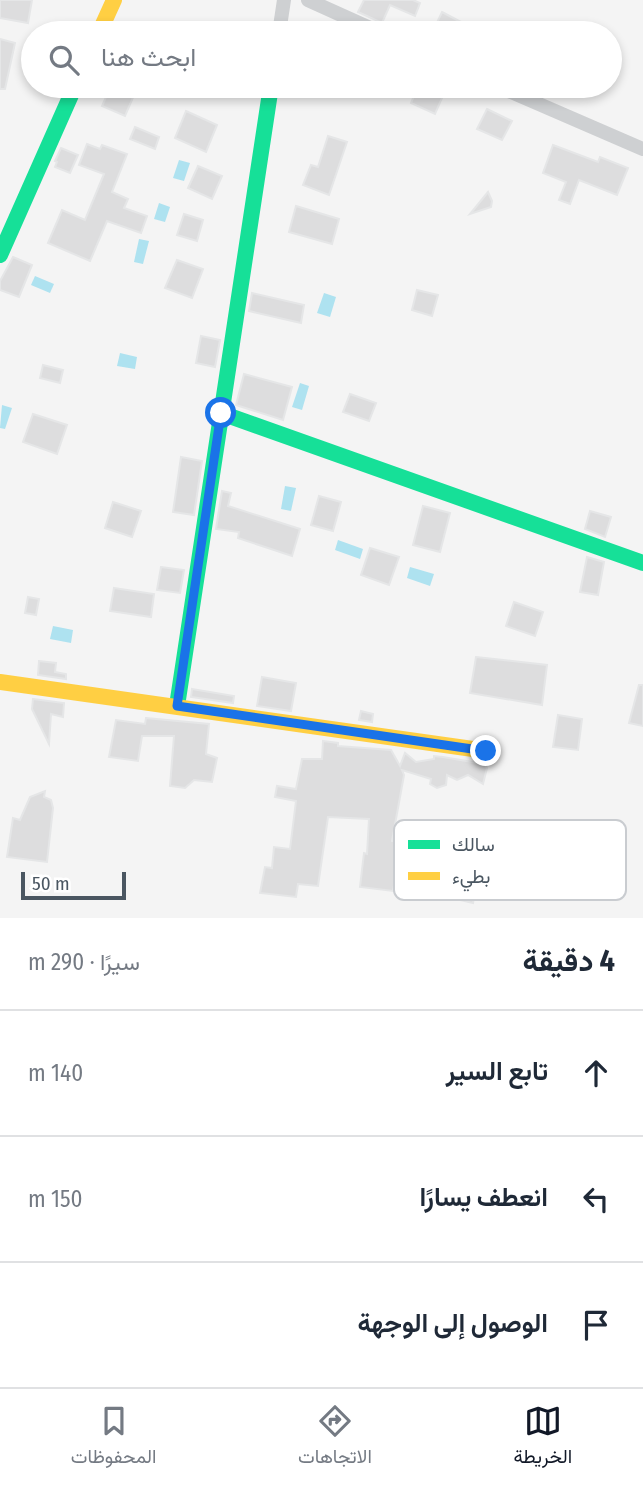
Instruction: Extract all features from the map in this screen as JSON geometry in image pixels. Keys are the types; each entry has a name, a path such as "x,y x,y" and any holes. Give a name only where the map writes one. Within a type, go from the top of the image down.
{"street":[{"path":"104,21 114,0"},
{"path":"281,21 284,0"},
{"path":"308,0 354,21"},
{"path":"0,255 70,98"},
{"path":"177,706 269,98"},
{"path":"525,98 643,149"},
{"path":"221,413 643,563"},
{"path":"0,682 486,751"}],"water":[{"path":"179,160 190,163 184,181 173,178"},
{"path":"159,203 170,207 165,222 154,219"},
{"path":"139,239 149,241 143,264 134,262"},
{"path":"35,276 54,284 50,293 31,285"},
{"path":"324,293 336,297 330,317 317,313"},
{"path":"120,353 137,357 135,369 117,366"},
{"path":"300,383 309,386 302,410 292,407"},
{"path":"2,405 12,408 5,429 0,428"},
{"path":"285,486 296,488 291,511 281,509"},
{"path":"338,540 363,549 360,559 335,550"},
{"path":"410,567 434,574 430,586 407,578"},
{"path":"53,626 73,630 71,643 50,639"}],"building":[{"path":"0,0 32,0 28,21 0,18"},
{"path":"364,0 413,0 420,3 415,16 390,5 383,21 358,12"},
{"path":"442,12 459,21 438,21"},
{"path":"0,39 15,43 5,89 0,89"},
{"path":"106,98 133,98 125,116 102,106"},
{"path":"413,98 442,98 435,114 411,103"},
{"path":"487,109 512,121 502,140 477,129"},
{"path":"186,111 217,125 206,152 175,138"},
{"path":"135,127 159,137 155,149 130,139"},
{"path":"328,136 347,142 329,195 303,185 311,165 318,167"},
{"path":"87,144 100,149 102,145 127,154 112,192 128,199 124,208 147,216 141,233 107,221 90,261 48,243 62,210 85,220 104,174 79,165"},
{"path":"553,145 598,162 600,157 628,168 617,195 579,180 570,204 559,200 566,182 543,173"},
{"path":"61,148 78,155 70,173 55,167"},
{"path":"198,166 222,176 212,199 188,188"},
{"path":"488,192 492,201 491,207 470,214"},
{"path":"296,206 339,219 332,244 289,232"},
{"path":"184,214 203,220 197,241 177,235"},
{"path":"13,257 32,265 19,297 0,290 0,281"},
{"path":"177,260 203,269 192,298 165,288"},
{"path":"417,290 438,295 432,316 412,310"},
{"path":"252,293 304,305 301,323 249,311"},
{"path":"201,336 220,340 215,367 196,363"},
{"path":"43,365 63,370 60,383 40,378"},
{"path":"244,374 292,387 283,420 236,405"},
{"path":"350,394 376,403 369,421 343,412"},
{"path":"33,414 67,425 57,454 23,442"},
{"path":"181,457 202,461 194,515 173,512"},
{"path":"222,491 231,493 228,506 300,529 292,556 238,538 239,532 216,529"},
{"path":"319,496 341,502 333,531 311,525"},
{"path":"113,502 141,511 132,537 105,528"},
{"path":"423,506 450,513 440,552 413,545"},
{"path":"590,511 611,517 605,537 585,529"},
{"path":"370,548 399,557 389,585 361,575"},
{"path":"587,557 604,562 598,595 580,592"},
{"path":"161,567 184,570 180,593 157,590"},
{"path":"114,588 154,594 151,617 110,611"},
{"path":"28,597 39,599 36,615 25,613"},
{"path":"514,602 543,612 535,636 506,626"},
{"path":"476,657 547,665 542,705 470,693"},
{"path":"39,661 56,663 55,672 66,674 66,679 38,675"},
{"path":"262,677 296,683 291,711 257,706"},
{"path":"639,685 643,685 643,726 629,723"},
{"path":"192,689 234,696 233,703 191,697"},
{"path":"33,699 64,703 63,717 51,714 49,744 32,709"},
{"path":"361,711 373,714 372,722 359,720"},
{"path":"558,715 582,719 578,750 553,747"},
{"path":"146,718 209,724 206,754 217,758 212,782 194,780 185,788 170,786 174,736 142,736 138,761 109,757 116,720 145,724"},
{"path":"323,741 338,743 338,746 391,750 400,766 405,753 416,762 434,759 434,756 484,764 487,768 483,784 468,775 457,780 447,775 446,785 437,788 430,784 431,779 402,770 404,775 392,841 393,891 360,887 364,853 367,854 369,819 328,817 318,886 298,884 296,897 260,893 265,867 272,868 274,847 290,849 296,801 275,797 277,786 296,789 302,759 322,759"},
{"path":"45,791 44,797 51,800 53,808 47,862 7,857 13,818 20,820 30,797"}],"traffic: fast":[{"path":"0,255 70,98"},
{"path":"177,706 269,98"},
{"path":"221,413 643,563"}],"traffic: slow":[{"path":"104,21 114,0"},
{"path":"0,682 487,751"}],"route":[{"path":"221,413 177,706 486,751"}]}
